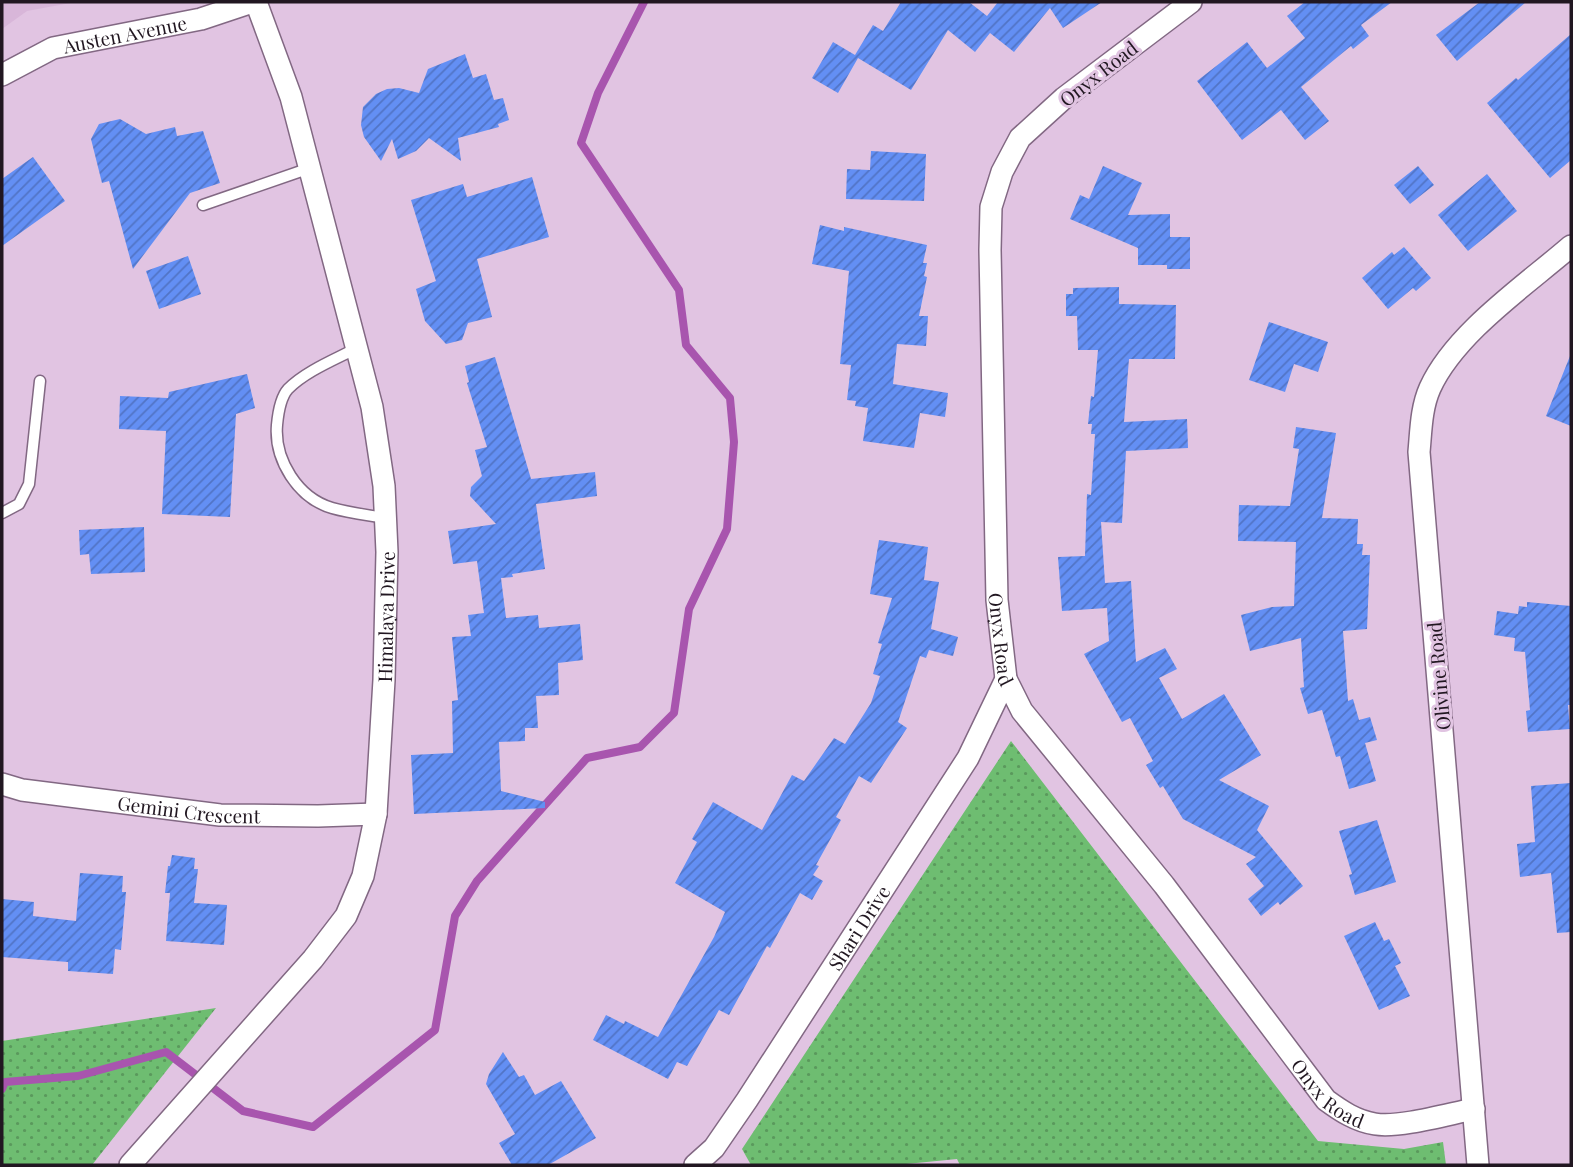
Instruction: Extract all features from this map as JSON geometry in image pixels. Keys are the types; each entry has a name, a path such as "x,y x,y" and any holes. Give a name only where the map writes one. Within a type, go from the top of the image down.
{"street":[{"name":"Austen Avenue","path":"2,75 53,48 149,31 201,19 254,2"},
{"name":"Himalaya Drive","path":"130,1165 313,959 346,916 363,876 376,814 384,680 384,486 372,407 291,97 254,2"},
{"name":"Onyx Road","path":"1191,2 1064,97 1020,138 1002,172 991,208 997,600 1006,680 1022,711 1164,885 1325,1100 1350,1116 1377,1124 1474,1109"},
{"name":"Olivine Road","path":"1478,1165 1419,452 1421,420 1429,390 1446,360 1473,330 1571,246"},
{"name":"Shari Drive","path":"695,1165 714,1148 747,1100 968,758 1006,680"},
{"name":"Gemini Crescent","path":"2,784 22,790 220,815 376,814"}],"lane":[{"path":"203,205 310,168"},
{"path":"357,348 314,370 286,390 278,411 276,434 281,461 295,481 316,501 331,508 385,518"},
{"path":"2,513 19,504 29,484 40,381"}],"shaded area":[{"path":"2,2 76,2 27,11 2,29"}],"green space":[{"path":"1011,741 1318,1141 1404,1149 1443,1142 1446,1165 960,1165 957,1159 896,1165 751,1165 742,1149"},
{"path":"216,1008 92,1165 2,1165 2,1041"}],"building":[{"path":"901,2 969,2 987,16 998,2 1102,2 1063,28 1050,8 1014,52 990,33 975,52 948,30 911,90 858,58 838,93 812,78 833,42 855,55 873,25 883,31"},
{"path":"1305,2 1392,2 1361,25 1369,36 1353,49 1351,46 1301,87 1329,121 1305,140 1281,110 1242,140 1197,81 1247,42 1267,68 1305,38 1287,16"},
{"path":"1480,2 1526,2 1457,61 1436,35"},
{"path":"1571,34 1571,160 1550,178 1487,103"},
{"path":"465,54 473,78 486,74 494,100 503,98 509,120 498,124 499,127 458,138 461,161 429,138 416,151 398,159 392,139 381,161 364,137 361,125 363,107 376,94 387,89 399,88 419,93 428,69"},
{"path":"120,119 146,134 175,127 177,136 203,131 220,183 190,193 133,269 109,181 102,183 91,139 99,124"},
{"path":"871,151 926,154 924,201 846,199 847,169 870,170"},
{"path":"33,157 65,201 2,246 2,179"},
{"path":"1103,166 1142,183 1128,215 1170,214 1170,237 1190,237 1190,269 1167,269 1167,265 1138,265 1138,248 1070,219 1080,195 1089,199"},
{"path":"1418,166 1434,185 1410,204 1394,185"},
{"path":"1487,174 1517,211 1468,251 1438,215"},
{"path":"532,177 549,237 477,259 492,317 468,323 462,340 446,344 425,321 416,289 436,281 411,200 463,184 467,197"},
{"path":"820,225 844,231 844,227 927,245 923,263 927,263 924,276 927,277 919,316 928,316 926,346 897,344 893,384 948,393 945,417 920,413 914,448 863,441 868,408 855,406 856,401 847,400 851,365 840,364 849,271 812,264"},
{"path":"1404,247 1431,278 1416,291 1413,288 1388,309 1362,278 1392,252 1394,255"},
{"path":"188,256 201,294 159,309 146,271"},
{"path":"1119,287 1119,304 1176,305 1175,359 1129,359 1124,422 1187,419 1188,448 1126,451 1122,523 1101,522 1105,583 1131,581 1136,662 1165,648 1177,669 1159,678 1182,719 1224,694 1261,755 1219,780 1269,806 1257,830 1303,886 1261,916 1248,899 1264,886 1246,864 1256,857 1183,819 1163,786 1160,788 1146,765 1153,761 1130,718 1122,722 1084,654 1109,641 1107,608 1062,611 1058,557 1085,556 1087,494 1091,495 1095,434 1091,434 1092,424 1088,424 1091,396 1094,397 1098,350 1078,350 1077,316 1066,316 1066,294 1073,294 1073,288"},
{"path":"1269,322 1328,342 1318,372 1294,364 1285,392 1249,380"},
{"path":"1571,356 1571,426 1546,416"},
{"path":"495,357 531,479 595,472 597,496 536,504 545,569 501,578 506,618 538,615 539,628 580,624 583,660 558,663 559,695 536,696 538,728 525,728 525,741 499,742 501,791 545,802 545,808 414,814 411,755 453,753 452,701 458,700 452,637 471,636 468,615 484,613 477,561 453,564 448,531 496,524 470,496 471,487 482,476 475,450 487,447 467,383 469,382 465,366"},
{"path":"247,374 255,408 236,414 230,517 162,514 166,431 119,429 120,396 168,398 169,392"},
{"path":"1296,427 1336,433 1322,518 1358,519 1357,544 1363,544 1362,555 1370,555 1367,629 1343,631 1348,701 1353,699 1359,720 1370,717 1377,740 1365,743 1376,781 1349,789 1340,756 1336,757 1322,710 1308,714 1300,688 1304,687 1301,638 1250,651 1241,615 1272,607 1294,606 1296,542 1238,541 1239,505 1290,506 1299,449 1293,448"},
{"path":"144,527 145,572 91,574 89,554 80,555 79,530"},
{"path":"879,540 928,547 924,580 939,582 931,629 958,637 953,656 929,650 926,658 920,656 898,722 907,728 871,783 859,776 836,817 841,820 813,875 823,881 812,900 800,893 729,1015 719,1010 687,1066 677,1062 668,1079 593,1040 606,1015 658,1037 714,937 725,912 675,883 697,842 692,839 713,802 762,830 792,775 804,781 834,738 845,744 871,703 880,676 873,674 882,644 878,643 892,598 870,594"},
{"path":"1527,602 1571,606 1571,705 1568,705 1570,729 1528,732 1526,711 1530,710 1525,652 1514,651 1515,638 1494,635 1497,611 1518,614 1519,606 1527,607"},
{"path":"1571,783 1571,932 1557,933 1551,873 1520,877 1517,844 1535,842 1531,786"},
{"path":"1377,820 1396,882 1355,895 1349,875 1352,874 1339,831"},
{"path":"172,855 195,858 194,869 198,869 194,903 227,905 224,945 166,941 170,893 165,893"},
{"path":"80,873 123,876 122,892 126,892 121,950 115,949 113,974 68,971 68,962 2,957 2,899 34,902 33,916 76,921"},
{"path":"1375,922 1384,941 1389,939 1401,963 1395,966 1410,996 1379,1010 1344,936"},
{"path":"503,1052 519,1077 524,1075 535,1095 561,1081 596,1138 548,1165 512,1165 499,1143 515,1134 486,1084"}],"waterway":[{"path":"2,1089 5,1082 78,1076 166,1052 243,1111 313,1127 435,1030 455,916 477,881 587,758 640,747 674,713 689,609 727,529 734,442 730,398 686,345 679,290 581,143 598,93 644,2"}]}
